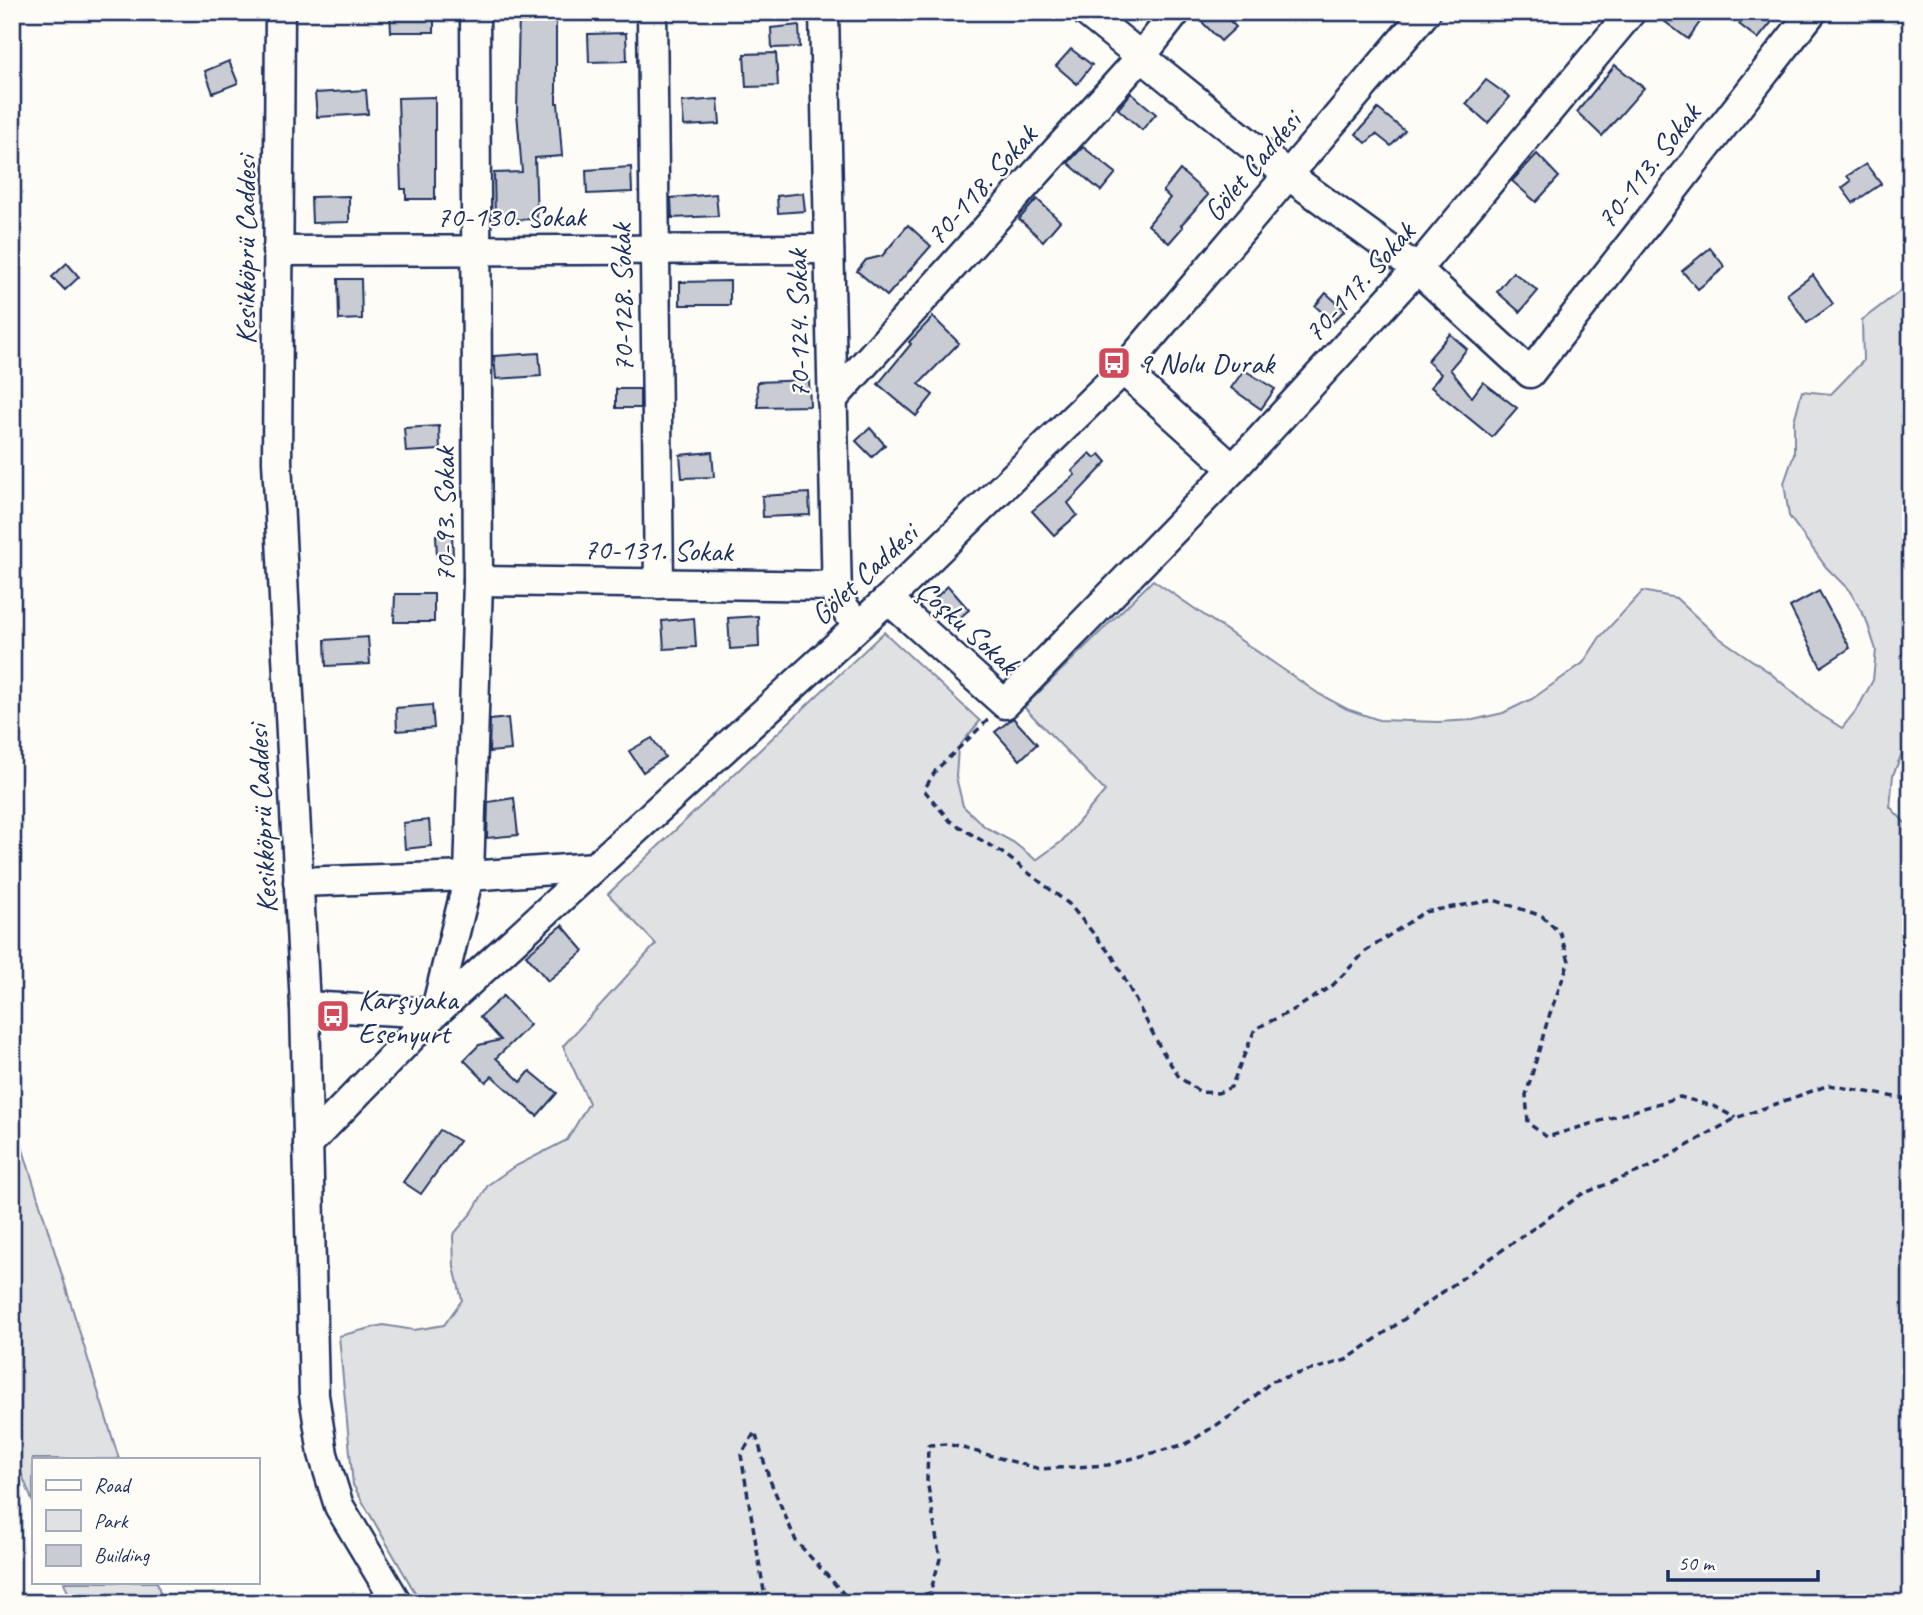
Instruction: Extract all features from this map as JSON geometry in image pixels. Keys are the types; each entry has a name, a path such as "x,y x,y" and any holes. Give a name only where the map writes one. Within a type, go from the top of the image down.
{"street":[{"name":"Kesikköprü Caddesi","path":"280,12 277,461 305,1006 314,1395 323,1454 339,1506 397,1603"},
{"name":"70-93. Sokak","path":"435,1013 468,876 478,581 475,12"},
{"name":"70-128. Sokak","path":"652,12 659,584"},
{"name":"70-124. Sokak","path":"824,12 836,598 858,626"},
{"path":"1086,12 1288,175 1417,269"},
{"name":"70-118. Sokak","path":"832,400 1141,57 1177,12"},
{"name":"Gölet Caddesi","path":"308,1144 435,1013 887,599 1122,370 1426,12"},
{"name":"70-117. Sokak","path":"1005,704 1233,469 1417,269 1630,12"},
{"name":"70-113. Sokak","path":"1417,269 1530,373 1812,12"},
{"name":"70-130. Sokak","path":"277,251 829,249"},
{"path":"1122,370 1233,469"},
{"name":"70-131. Sokak","path":"478,581 837,586"},
{"name":"Çoşku Sokak","path":"887,599 1005,704"},
{"path":"298,882 468,876 595,867"},
{"path":"305,1006 435,1013"}],"path":[{"path":"1005,704 936,770 924,790 950,821 1004,854 1069,904 1113,957 1178,1077 1200,1092 1218,1093 1231,1087 1255,1030 1333,985 1366,951 1424,912 1494,900 1542,915 1560,933 1569,961 1548,1019 1527,1095 1528,1123 1546,1137 1680,1097 1713,1106 1736,1118"},
{"path":"889,1603 930,1592 940,1559 927,1480 928,1445 948,1444 1040,1469 1108,1465 1186,1444 1234,1413 1272,1381 1346,1360 1582,1194 1650,1167 1736,1118 1829,1085 1911,1100"},
{"path":"766,1603 741,1455 755,1432 769,1478 796,1541 851,1602 868,1603"}],"green space":[{"path":"1911,283 1911,681 1905,746 1893,775 1890,807 1911,829 1911,1603 421,1603 353,1485 339,1336 383,1325 414,1330 444,1325 462,1300 454,1267 453,1235 473,1211 488,1185 512,1168 567,1140 589,1103 563,1046 656,944 608,894 884,632 980,721 958,748 956,777 963,806 985,827 1013,842 1036,860 1061,842 1105,791 1024,707 1153,580 1319,694 1347,709 1379,720 1438,722 1473,720 1503,713 1532,699 1583,663 1600,637 1643,591 1676,598 1718,637 1769,672 1815,711 1842,728 1858,708 1873,680 1876,650 1866,619 1849,590 1826,567 1789,516 1784,483 1794,454 1794,421 1802,391 1831,394 1863,361 1862,320"},
{"path":"12,1114 119,1458 32,1458 32,1500 12,1449"},
{"path":"65,1584 158,1584 163,1603 72,1603"}],"building":[{"path":"390,12 434,12 434,32 391,32"},
{"path":"519,12 556,12 556,103 562,156 535,158 537,219 495,220 494,173 522,172 517,112"},
{"path":"1192,12 1221,12 1236,27 1221,41"},
{"path":"1652,12 1707,12 1688,39"},
{"path":"1749,12 1780,12 1758,39 1739,24"},
{"path":"799,25 800,47 772,48 771,28"},
{"path":"626,33 627,61 589,62 588,34"},
{"path":"1071,49 1092,65 1077,84 1056,66"},
{"path":"776,53 778,86 746,87 744,54"},
{"path":"229,61 238,83 213,93 205,71"},
{"path":"1615,65 1644,88 1602,136 1577,112"},
{"path":"1486,80 1510,97 1488,123 1466,104"},
{"path":"366,90 368,114 317,117 315,93"},
{"path":"1131,93 1156,114 1142,130 1118,109"},
{"path":"435,97 435,199 406,199 406,189 401,189 398,98"},
{"path":"718,99 720,124 684,126 682,102"},
{"path":"1378,109 1405,131 1391,146 1376,134 1366,143 1356,134"},
{"path":"1083,147 1116,173 1101,191 1068,163"},
{"path":"1537,154 1559,177 1536,202 1512,181"},
{"path":"1866,164 1881,184 1853,203 1842,188 1851,181 1847,176"},
{"path":"631,167 632,192 587,194 586,170"},
{"path":"1180,170 1208,195 1169,243 1148,225 1170,198 1163,191"},
{"path":"803,193 805,211 778,213 777,196"},
{"path":"716,194 718,216 672,218 671,198"},
{"path":"349,196 349,222 312,223 311,197"},
{"path":"1037,199 1060,221 1043,241 1019,219"},
{"path":"908,225 931,246 887,296 857,271 866,260 882,256"},
{"path":"1710,248 1725,267 1698,289 1682,271"},
{"path":"67,263 79,277 65,290 52,277"},
{"path":"1513,272 1538,291 1520,312 1497,292"},
{"path":"1813,275 1833,304 1807,323 1787,294"},
{"path":"338,279 361,279 362,319 339,320"},
{"path":"730,281 730,305 680,305 680,282"},
{"path":"1326,293 1345,310 1333,322 1315,306"},
{"path":"933,317 959,343 919,384 933,395 916,416 878,384 911,344 909,342"},
{"path":"1450,334 1467,349 1450,369 1472,397 1483,382 1517,408 1492,437 1431,387 1441,374 1427,361"},
{"path":"539,353 541,376 496,379 494,356"},
{"path":"1244,370 1275,389 1261,409 1231,388"},
{"path":"809,380 810,406 758,407 757,382"},
{"path":"616,389 640,389 640,408 616,408"},
{"path":"439,426 440,450 406,452 404,428"},
{"path":"870,428 885,445 872,457 856,441"},
{"path":"712,452 714,477 682,478 680,455"},
{"path":"1090,453 1095,458 1100,454 1107,462 1068,503 1077,515 1054,535 1032,511 1075,475 1072,471"},
{"path":"809,493 810,515 763,517 762,496"},
{"path":"452,533 453,556 437,557 436,535"},
{"path":"948,586 969,610 951,625 931,602"},
{"path":"1819,591 1850,648 1821,667 1790,607"},
{"path":"395,594 434,594 434,622 394,622"},
{"path":"758,616 759,647 730,649 728,618"},
{"path":"694,618 696,647 664,649 662,621"},
{"path":"368,637 370,664 326,666 325,640"},
{"path":"432,705 434,728 397,731 396,708"},
{"path":"508,718 511,750 489,752 490,720"},
{"path":"1013,718 1037,744 1020,760 995,732"},
{"path":"652,738 665,757 643,772 629,751"},
{"path":"514,798 518,835 487,838 488,802"},
{"path":"429,820 431,846 405,849 403,823"},
{"path":"562,925 584,951 548,981 526,955"},
{"path":"503,996 530,1025 496,1058 521,1082 530,1071 557,1093 537,1116 492,1076 486,1082 464,1060 479,1045 501,1040 480,1017"},
{"path":"440,1130 459,1141 421,1194 403,1182"}],"place":[{"name":"9 Nolu Durak","path":"1114,363"},
{"name":"Karşıyaka Esenyurt","path":"333,1016"}]}
